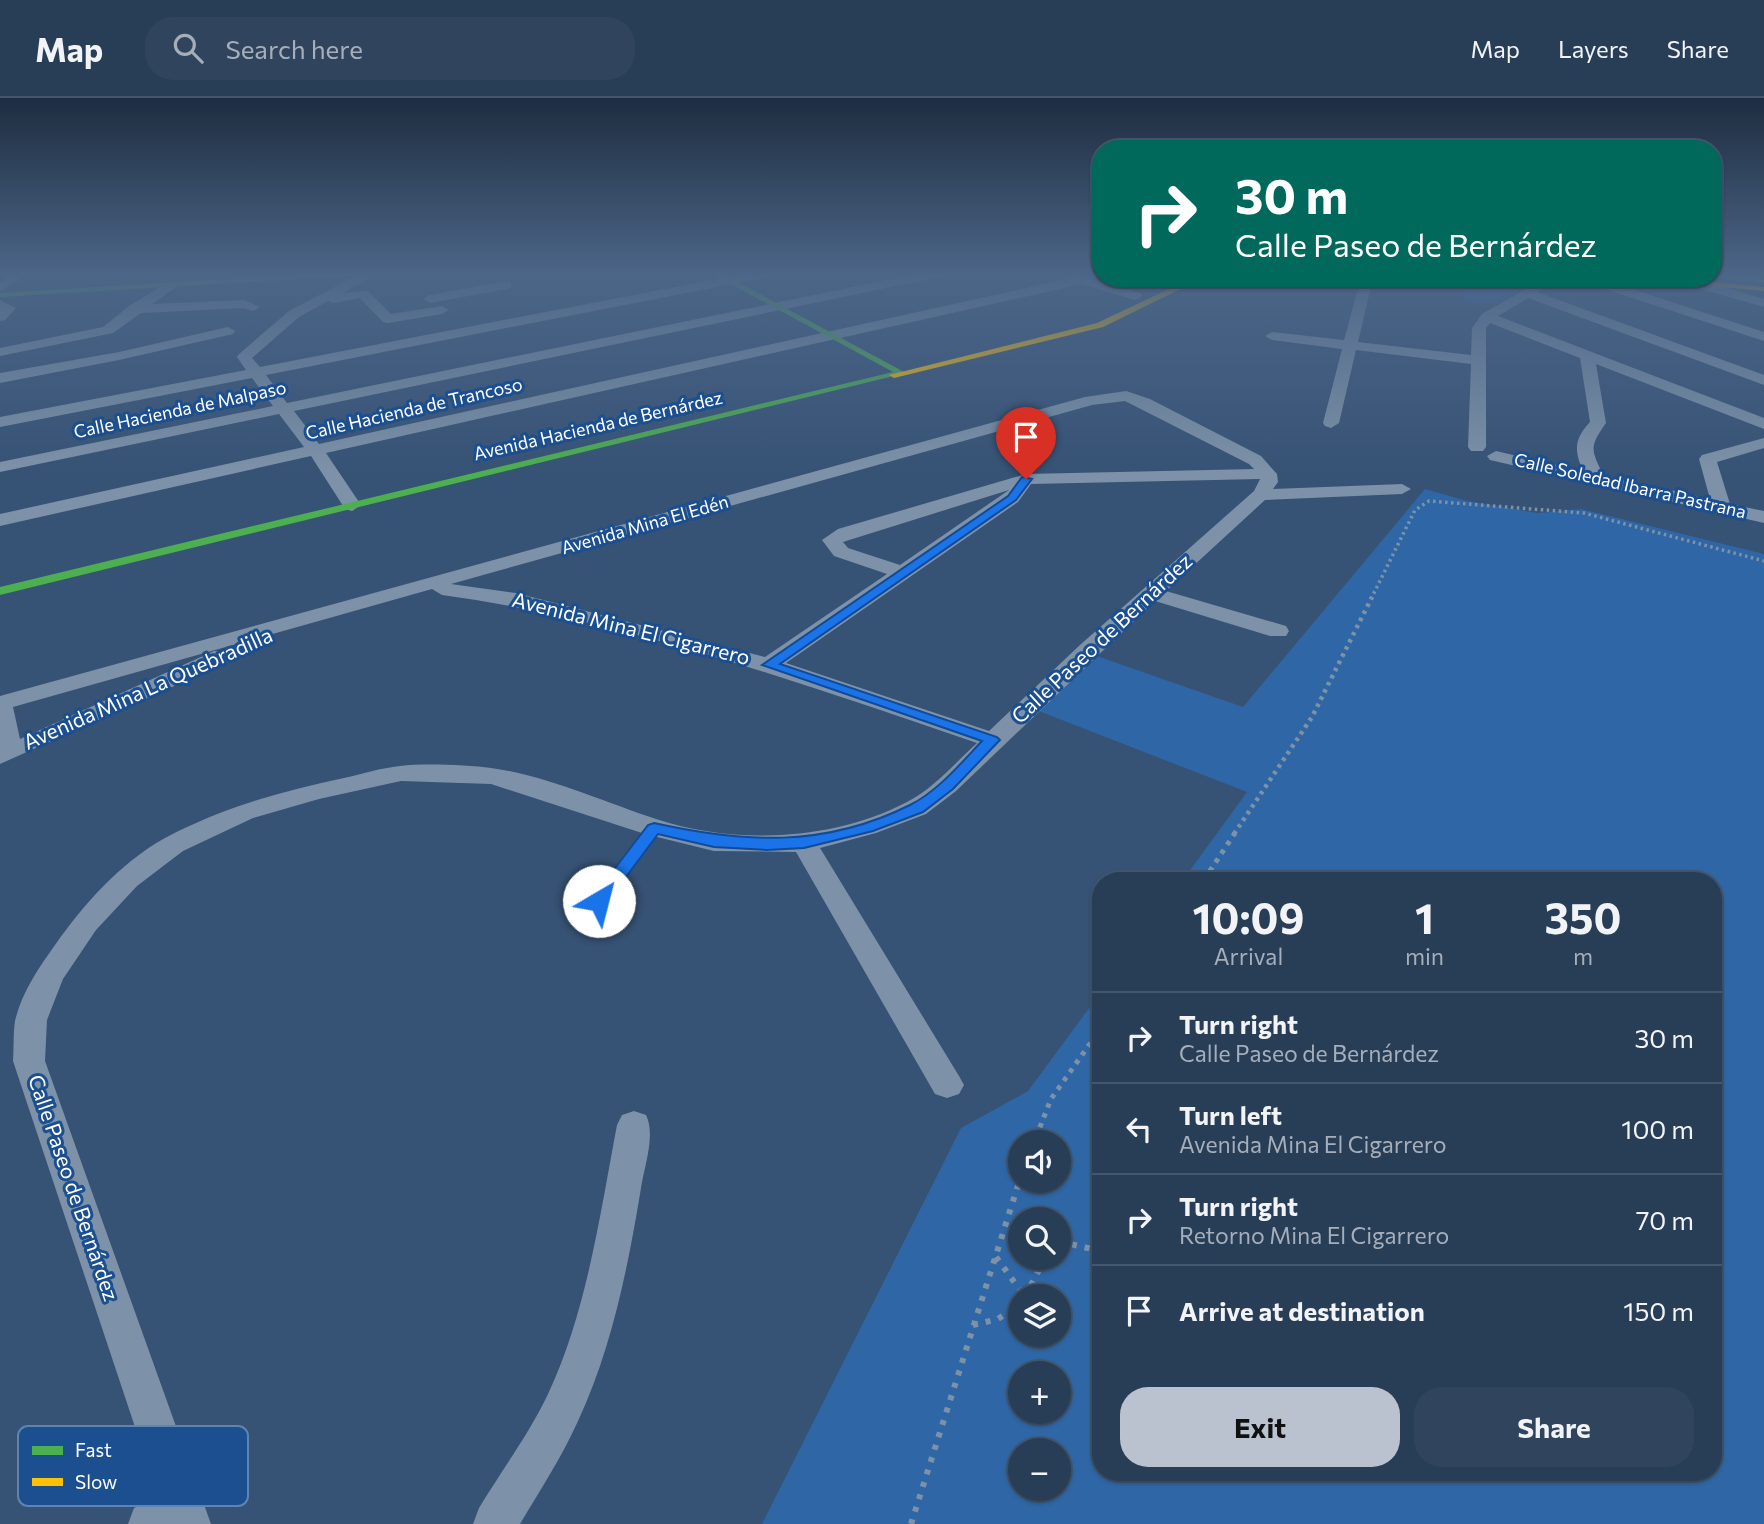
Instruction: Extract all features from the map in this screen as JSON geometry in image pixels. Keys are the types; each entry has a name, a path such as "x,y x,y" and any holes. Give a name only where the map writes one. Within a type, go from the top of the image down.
{"street":[{"path":"0,352 66,339"},
{"path":"0,378 195,339"},
{"path":"265,339 244,357 315,450 348,500"},
{"path":"0,422 427,339"},
{"name":"Calle Hacienda de Malpaso","path":"0,467 624,339"},
{"name":"Calle Hacienda de Trancoso","path":"0,520 818,339"},
{"path":"834,339 894,370"},
{"name":"Avenida Hacienda de Bernárdez","path":"894,370 1011,339"},
{"name":"Avenida Hacienda de Bernárdez","path":"0,577 348,500 894,370 1038,339"},
{"path":"1295,339 1478,360"},
{"path":"1331,423 1353,339"},
{"path":"1477,447 1479,339"},
{"path":"1542,339 1764,424"},
{"path":"1648,339 1764,380"},
{"path":"1737,342 1755,339"},
{"path":"1620,368 1712,348"},
{"path":"1587,356 1598,423 1583,438 1582,445 1595,477"},
{"name":"Avenida Mina El Edén","path":"1,703 1107,397 1126,396 1144,402 1255,460 1266,484"},
{"path":"1722,508 1708,458 1764,443"},
{"name":"Calle Soledad Ibarra Pastrana","path":"1496,456 1764,517"},
{"path":"769,665 1012,498 1026,479"},
{"path":"903,573 841,552 832,540 845,533 1026,479 1402,489"},
{"name":"Calle Paseo de Bernárdez","path":"145,1426 29,1061 31,1020 49,976 86,923 127,879 173,845 244,812 327,789 401,773 492,776 537,788 654,828 714,842 767,845 804,843 867,828 917,808 947,786 992,740 1266,484"},
{"name":"Avenida Hacienda de Bernárdez","path":"0,591 348,500"},
{"name":"Avenida Mina El Cigarrero","path":"425,587 516,598 769,665 992,740"},
{"path":"1151,593 1278,631"},
{"name":"Avenida Mina La Quebradilla","path":"5,754 296,622"},
{"path":"1,703 5,754"},
{"path":"804,843 947,1085"},
{"path":"495,1524 564,1406 583,1356 606,1283 634,1125"}],"lane":[{"path":"599,901 654,828"}],"path":[{"path":"1209,872 1312,717 1415,510 1422,504 1429,501 1584,513 1764,561"},
{"path":"1039,1130 1051,1100 1092,1041"},
{"path":"911,1524 1016,1193"},
{"path":"1071,1244 1092,1249"},
{"path":"996,1257 1016,1284"},
{"path":"973,1325 988,1325 1008,1314"}],"shaded area":[{"path":"1425,489 1467,501 1538,513 1581,509 1764,554 1764,1524 762,1524 961,1128 1028,1091 1092,1004 1092,1481 1722,1481 1722,872 1189,872 1247,792 1036,710 1094,655 1243,707"}],"traffic: fast":[{"path":"837,339 901,373"},
{"path":"0,591 894,375"}],"traffic: slow":[{"path":"894,375 1044,339"}],"route":[{"path":"599,901 654,828 714,842 767,845 804,843 867,828 917,808 947,786 992,740 769,665 1012,498 1026,479"}]}
